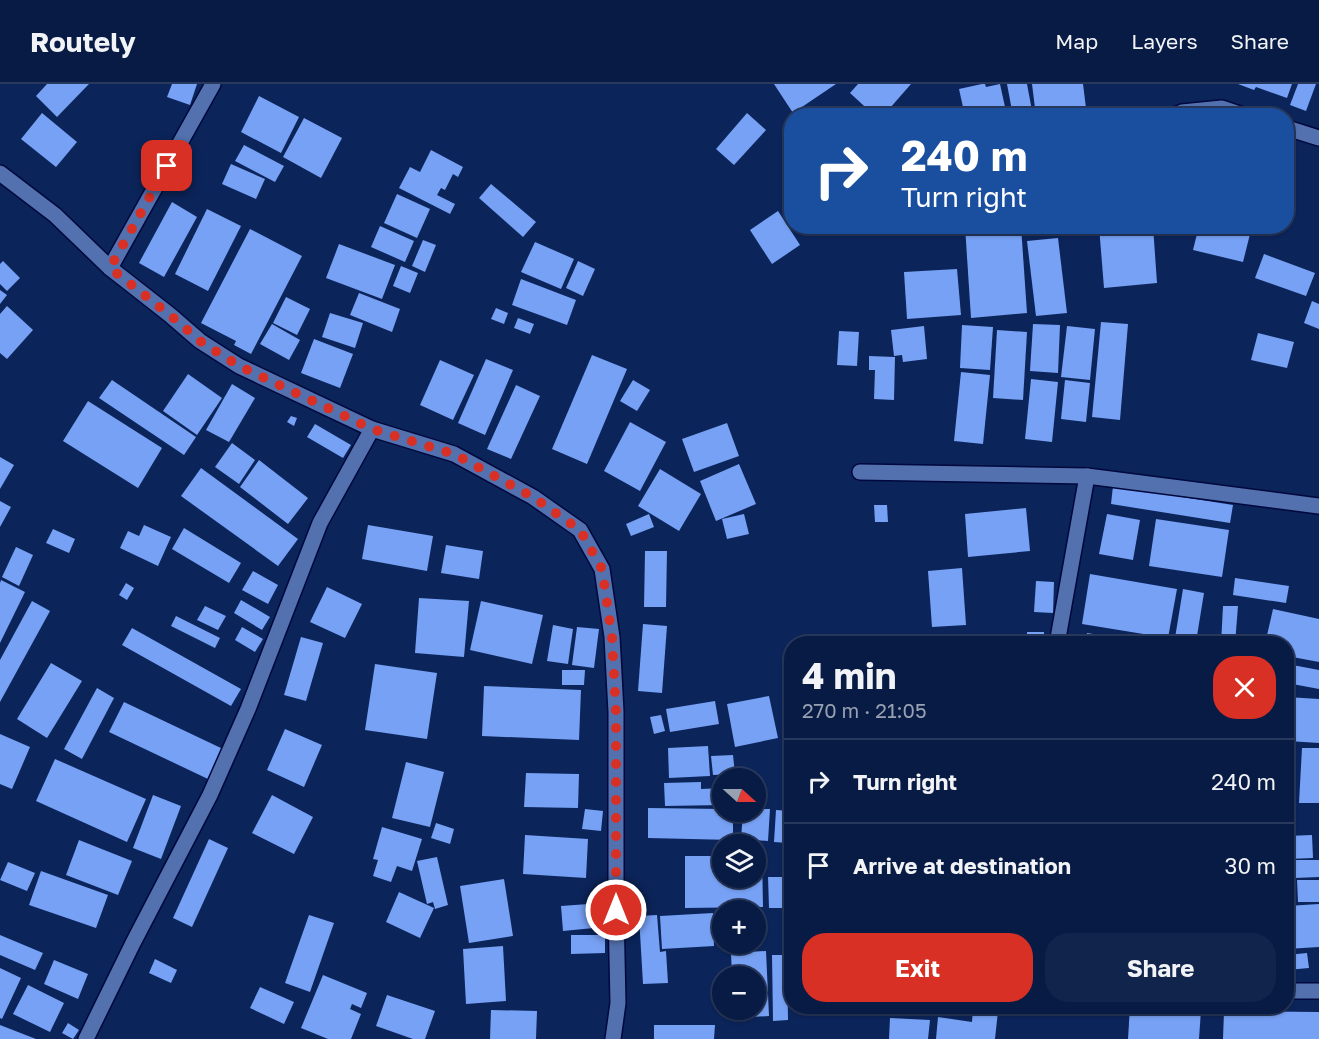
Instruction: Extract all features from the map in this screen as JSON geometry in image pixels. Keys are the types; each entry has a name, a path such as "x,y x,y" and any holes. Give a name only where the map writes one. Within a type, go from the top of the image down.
{"street":[{"path":"110,268 213,84"},
{"path":"1294,130 1319,138"},
{"path":"0,173 56,215 110,268 200,341 239,366 372,429 454,454 533,497 580,530 602,569 612,637 616,712 618,1003 613,1039"},
{"path":"86,1039 210,795 248,709 320,523 372,429"},
{"path":"860,472 1087,476 1319,506"},
{"path":"1060,636 1087,476"},
{"path":"1294,991 1319,991"}],"building":[{"path":"47,84 89,84 57,117 36,96"},
{"path":"172,84 197,84 190,105 167,97"},
{"path":"774,84 836,84 800,108 790,108"},
{"path":"858,84 911,84 890,108 866,108 850,93"},
{"path":"982,84 986,87 1000,84 1005,108 963,108 959,89"},
{"path":"1007,84 1027,84 1032,108 1012,108"},
{"path":"1032,84 1083,84 1086,108 1035,108"},
{"path":"1238,84 1292,84 1287,98 1256,87 1254,90"},
{"path":"1298,84 1316,84 1306,111 1290,105"},
{"path":"259,96 299,117 281,153 241,132"},
{"path":"42,113 77,142 56,167 21,139"},
{"path":"747,113 766,130 734,165 716,149"},
{"path":"304,118 342,138 321,178 283,157"},
{"path":"244,145 284,166 275,182 235,161"},
{"path":"431,150 463,167 458,177 453,174 445,190 441,188 437,195 455,204 450,214 399,188 410,167 420,172"},
{"path":"231,164 265,179 256,199 222,184"},
{"path":"491,184 536,222 523,237 479,198"},
{"path":"397,194 430,209 417,238 384,223"},
{"path":"172,202 197,217 164,277 139,263"},
{"path":"207,209 241,226 208,291 175,274"},
{"path":"778,211 784,220 784,234 793,234 800,245 772,264 750,230"},
{"path":"380,226 414,241 405,262 371,247"},
{"path":"250,229 302,256 251,354 234,345 236,341 201,323"},
{"path":"966,234 1022,234 1027,313 971,318"},
{"path":"1100,234 1154,234 1157,283 1104,288"},
{"path":"1197,234 1250,234 1243,262 1193,250"},
{"path":"1058,238 1067,313 1036,316 1027,241"},
{"path":"423,240 436,245 425,272 412,266"},
{"path":"535,242 574,259 561,289 521,272"},
{"path":"339,244 395,265 382,299 326,278"},
{"path":"1264,254 1315,273 1306,296 1255,278"},
{"path":"3,261 20,278 7,291 0,284 0,264"},
{"path":"578,261 595,269 583,296 566,288"},
{"path":"401,266 418,273 410,293 393,286"},
{"path":"957,269 961,315 907,319 904,272"},
{"path":"521,279 576,300 567,325 512,305"},
{"path":"0,290 7,295 0,304"},
{"path":"359,293 400,309 392,332 350,315"},
{"path":"286,297 310,309 297,335 273,323"},
{"path":"1312,301 1319,304 1319,329 1304,323"},
{"path":"7,306 33,330 7,359 0,353 0,314"},
{"path":"496,308 508,313 504,324 491,319"},
{"path":"330,313 363,323 355,348 322,337"},
{"path":"518,318 534,324 530,334 514,328"},
{"path":"1101,322 1128,324 1120,420 1092,417"},
{"path":"272,324 300,340 289,360 260,344"},
{"path":"1033,324 1060,325 1058,373 1030,371"},
{"path":"962,325 993,327 990,370 960,368"},
{"path":"924,326 927,359 903,362 902,355 894,356 891,330"},
{"path":"1067,326 1095,329 1090,380 1061,377"},
{"path":"997,330 1027,332 1023,400 993,398"},
{"path":"839,331 859,332 857,366 837,365"},
{"path":"1258,333 1294,342 1287,368 1251,360"},
{"path":"314,339 353,354 340,388 301,373"},
{"path":"592,355 627,369 587,464 552,449"},
{"path":"869,356 895,357 894,400 874,399 875,370 869,370"},
{"path":"486,359 513,370 485,435 458,423"},
{"path":"440,360 474,375 453,420 420,405"},
{"path":"961,372 990,375 983,444 954,441"},
{"path":"188,374 222,398 197,435 163,411"},
{"path":"1031,379 1058,382 1052,442 1025,439"},
{"path":"112,380 196,437 184,455 99,398"},
{"path":"633,380 650,390 637,411 620,401"},
{"path":"1065,380 1090,383 1086,422 1061,419"},
{"path":"232,384 255,398 229,442 206,430"},
{"path":"516,385 540,396 511,459 487,449"},
{"path":"88,401 162,448 138,488 63,441"},
{"path":"291,416 297,418 294,426 287,422"},
{"path":"630,422 666,442 640,491 604,471"},
{"path":"727,423 739,456 694,472 682,439"},
{"path":"315,424 351,445 343,458 307,437"},
{"path":"232,443 255,460 239,484 215,467"},
{"path":"0,457 14,465 0,489"},
{"path":"259,460 308,498 288,524 240,487"},
{"path":"739,464 756,504 716,521 700,481"},
{"path":"201,468 298,539 278,566 181,496"},
{"path":"660,469 701,494 679,531 638,506"},
{"path":"1113,486 1233,505 1230,523 1111,504"},
{"path":"0,501 11,507 0,527"},
{"path":"874,505 887,505 888,522 875,522"},
{"path":"1026,508 1030,551 968,557 965,514"},
{"path":"649,514 654,527 631,536 626,524"},
{"path":"744,514 749,534 727,539 722,519"},
{"path":"1107,514 1140,520 1133,560 1099,554"},
{"path":"1156,519 1229,530 1222,577 1149,566"},
{"path":"144,525 171,537 158,566 120,548 128,531 139,536"},
{"path":"368,525 433,536 427,571 362,559"},
{"path":"184,528 241,563 229,583 172,549"},
{"path":"53,529 75,539 69,553 46,543"},
{"path":"446,545 483,551 479,579 441,573"},
{"path":"16,547 33,555 19,586 2,577"},
{"path":"645,551 667,551 666,607 644,607"},
{"path":"962,568 966,625 932,627 928,571"},
{"path":"253,571 278,585 268,604 242,590"},
{"path":"1090,574 1177,589 1168,636 1082,624"},
{"path":"1235,578 1289,586 1286,603 1233,595"},
{"path":"1,580 25,592 0,643 0,583"},
{"path":"1036,581 1054,582 1053,613 1034,612"},
{"path":"126,583 134,588 127,600 119,595"},
{"path":"327,587 362,604 345,638 310,622"},
{"path":"1183,589 1204,593 1197,636 1175,636"},
{"path":"419,598 469,601 464,657 415,653"},
{"path":"241,600 270,617 262,630 234,613"},
{"path":"32,601 50,611 0,702 0,660"},
{"path":"481,601 543,615 532,664 470,650"},
{"path":"205,606 226,616 218,630 197,620"},
{"path":"1223,606 1238,606 1236,636 1221,636"},
{"path":"1273,609 1319,619 1319,662 1294,657 1294,636 1267,636"},
{"path":"176,616 220,638 215,648 171,626"},
{"path":"643,624 667,626 662,693 638,691"},
{"path":"553,625 573,629 568,664 547,661"},
{"path":"242,627 263,639 255,652 235,640"},
{"path":"577,627 599,629 594,668 572,665"},
{"path":"132,628 241,689 231,706 122,645"},
{"path":"1027,632 1044,632 1044,636 1027,636"},
{"path":"1087,633 1106,636 1086,636"},
{"path":"301,637 323,643 306,701 284,695"},
{"path":"51,663 82,681 47,738 17,719"},
{"path":"375,664 437,673 427,739 365,730"},
{"path":"1294,665 1319,670 1319,689 1294,684"},
{"path":"562,670 585,670 584,685 562,685"},
{"path":"484,686 581,690 579,740 482,736"},
{"path":"97,688 114,698 82,759 64,749"},
{"path":"769,696 778,738 735,747 727,704"},
{"path":"1294,697 1319,699 1319,743 1294,741"},
{"path":"715,701 719,724 670,732 666,709"},
{"path":"124,702 223,749 208,779 109,732"},
{"path":"661,715 665,731 654,734 650,717"},
{"path":"285,729 322,745 304,787 267,770"},
{"path":"0,734 30,747 12,789 0,784"},
{"path":"708,746 710,776 669,778 668,748"},
{"path":"1302,748 1319,748 1319,803 1299,803"},
{"path":"733,755 734,768 712,768 711,756"},
{"path":"55,759 146,799 127,842 36,801"},
{"path":"406,762 444,772 430,827 392,818"},
{"path":"526,773 579,774 578,808 524,807"},
{"path":"701,782 701,789 712,788 712,805 665,806 664,783"},
{"path":"153,795 181,806 161,859 133,848"},
{"path":"272,795 313,817 294,854 252,833"},
{"path":"648,808 712,809 712,822 733,822 733,834 712,834 712,840 648,838"},
{"path":"585,809 603,811 601,831 582,829"},
{"path":"766,809 770,809 768,841 766,841 766,834 741,834 742,822 766,822"},
{"path":"776,810 784,811 784,843 774,842"},
{"path":"436,823 454,829 450,844 431,838"},
{"path":"382,827 422,839 412,871 397,866 391,882 373,876 378,860 373,859"},
{"path":"525,835 588,839 586,878 523,874"},
{"path":"1312,835 1313,858 1294,859 1294,836"},
{"path":"209,839 228,848 192,927 173,918"},
{"path":"79,840 132,861 118,895 66,875"},
{"path":"685,856 712,856 712,888 763,888 763,900 712,900 712,908 685,908"},
{"path":"437,857 448,905 435,909 433,902 427,904 417,861"},
{"path":"1294,860 1319,860 1319,877 1295,878 1295,885"},
{"path":"8,862 35,873 27,891 0,880"},
{"path":"41,871 108,895 96,928 29,905"},
{"path":"768,877 784,877 784,908 769,908"},
{"path":"504,879 513,936 469,943 460,886"},
{"path":"1297,880 1319,880 1319,902 1298,902"},
{"path":"399,892 434,908 420,938 386,922"},
{"path":"602,903 604,927 563,931 561,906"},
{"path":"1319,904 1319,947 1294,949 1294,906"},
{"path":"712,913 712,946 662,949 660,916"},
{"path":"309,915 334,923 310,992 285,983"},
{"path":"657,915 660,952 666,951 668,983 643,984 639,916"},
{"path":"0,935 43,953 35,970 0,955"},
{"path":"571,935 605,935 605,953 571,954"},
{"path":"503,946 506,1001 466,1004 463,949"},
{"path":"766,951 769,1016 766,1016 766,966 732,966 731,954 766,954"},
{"path":"1307,953 1309,968 1294,969 1294,954"},
{"path":"772,955 784,955 784,1014 788,1014 788,1020 773,1021"},
{"path":"155,959 177,970 171,983 149,973"},
{"path":"54,960 88,974 78,999 44,984"},
{"path":"0,968 21,978 2,1019 0,1018"},
{"path":"323,975 367,993 361,1008 352,1004 350,1009 361,1014 351,1039 328,1039 301,1028"},
{"path":"28,985 64,1003 50,1032 13,1014"},
{"path":"260,987 294,1002 284,1024 250,1008"},
{"path":"387,995 435,1011 425,1039 413,1039 376,1026"},
{"path":"491,1010 537,1011 536,1039 490,1039"},
{"path":"1319,1012 1319,1039 1223,1039 1224,1014"},
{"path":"973,1014 998,1014 995,1039 936,1039 938,1017 972,1022"},
{"path":"1130,1014 1201,1014 1199,1039 1128,1039"},
{"path":"890,1018 930,1020 928,1039 889,1039"},
{"path":"68,1023 79,1030 73,1039 62,1033"},
{"path":"0,1025 36,1039 0,1039"},
{"path":"654,1025 715,1025 714,1039 654,1039"}],"route":[{"path":"167,166 110,268 200,341 239,366 372,429 454,454 533,497 580,530 602,569 612,637 616,712 616,910"}]}
